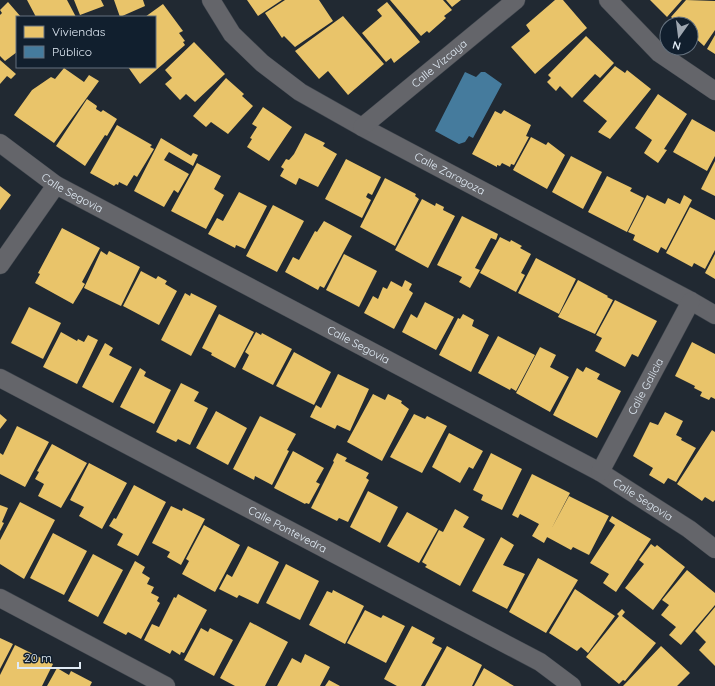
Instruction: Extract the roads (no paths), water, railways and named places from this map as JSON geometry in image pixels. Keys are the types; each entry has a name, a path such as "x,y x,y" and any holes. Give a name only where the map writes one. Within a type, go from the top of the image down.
{"street":[{"name":"Calle Zaragoza","path":"211,0 232,34 262,64 300,92 362,127 715,315"},
{"name":"Calle Vizcaya","path":"362,127 516,0"},
{"path":"608,0 659,53 715,91"},
{"name":"Calle Segovia","path":"0,143 56,186 600,472 690,530 715,549"},
{"path":"0,265 56,186"},
{"name":"Calle Galicia","path":"600,472 691,301"},
{"name":"Calle Pontevedra","path":"0,378 540,662 572,686"},
{"path":"0,598 166,686"}]}
